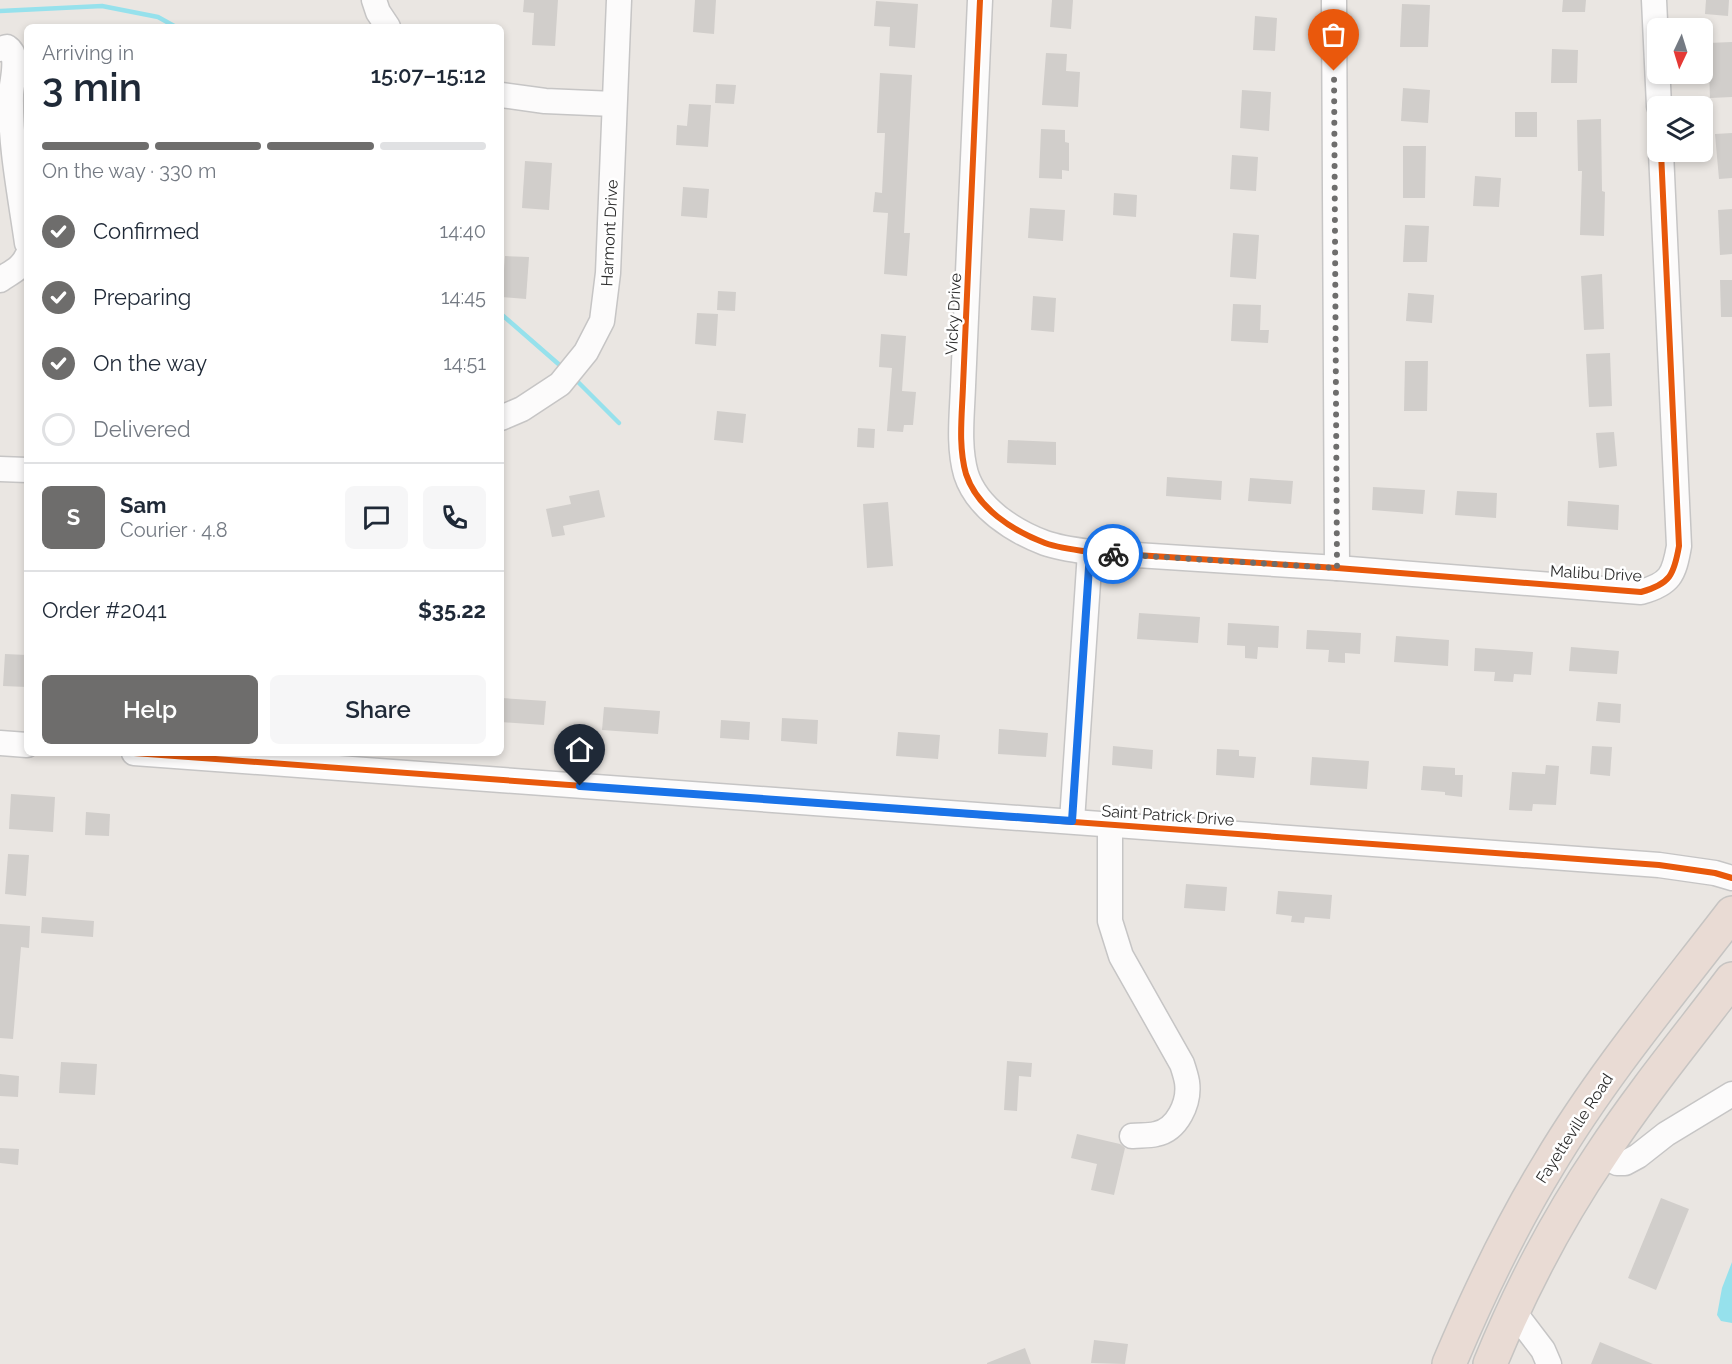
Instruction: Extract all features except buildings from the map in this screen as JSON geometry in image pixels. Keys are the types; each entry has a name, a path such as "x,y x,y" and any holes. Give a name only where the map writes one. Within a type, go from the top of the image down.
{"highway":[{"name":"Fayetteville Road","path":"1449,1364 1494,1263 1549,1163 1613,1068 1732,913"},
{"path":"1490,1364 1551,1236 1601,1154 1732,979"}],"street":[{"path":"374,0 386,24"},
{"name":"Harmont Drive","path":"504,417 522,409 560,384 586,352 602,321 608,273 619,0"},
{"name":"Vicky Drive","path":"980,0 961,442 963,458 972,488 995,514 1028,536 1064,548 1090,552"},
{"path":"1334,0 1337,568"},
{"path":"1654,0 1659,96"},
{"path":"0,49 7,47 12,50 13,54 10,114 24,223"},
{"path":"504,95 545,101 614,104"},
{"name":"Malibu Drive","path":"1090,552 1337,568 1641,592 1656,588 1670,576 1680,546 1661,162"},
{"path":"0,280 14,272 24,261"},
{"path":"0,469 24,470"},
{"path":"1072,821 1090,552"},
{"path":"0,743 24,745"},
{"name":"Saint Patrick Drive","path":"175,756 1659,865 1715,873 1732,878"},
{"path":"1110,824 1110,921 1121,956 1182,1064 1187,1084 1186,1098 1180,1117 1173,1124 1156,1134 1132,1136"},
{"path":"1601,1154 1617,1163 1631,1160 1684,1123 1732,1094"},
{"path":"1514,1312 1543,1350 1549,1364"}],"water":[{"path":"1732,1262 1732,1323 1721,1321 1717,1315 1722,1288"}],"waterway":[{"path":"0,11 102,6 158,17 171,24"},
{"path":"504,317 563,368"},
{"path":"574,378 619,423"}],"cycle path":[{"path":"980,0 961,419 964,463 971,486 987,508 1021,532 1061,548 1641,592 1658,586 1669,577 1679,546 1661,162"},
{"path":"175,756 1659,865 1715,873 1732,878"}],"way so far":[{"path":"1113,554 1337,568 1334,71"}],"route":[{"path":"580,786 1072,821 1090,552 1113,554"}]}
